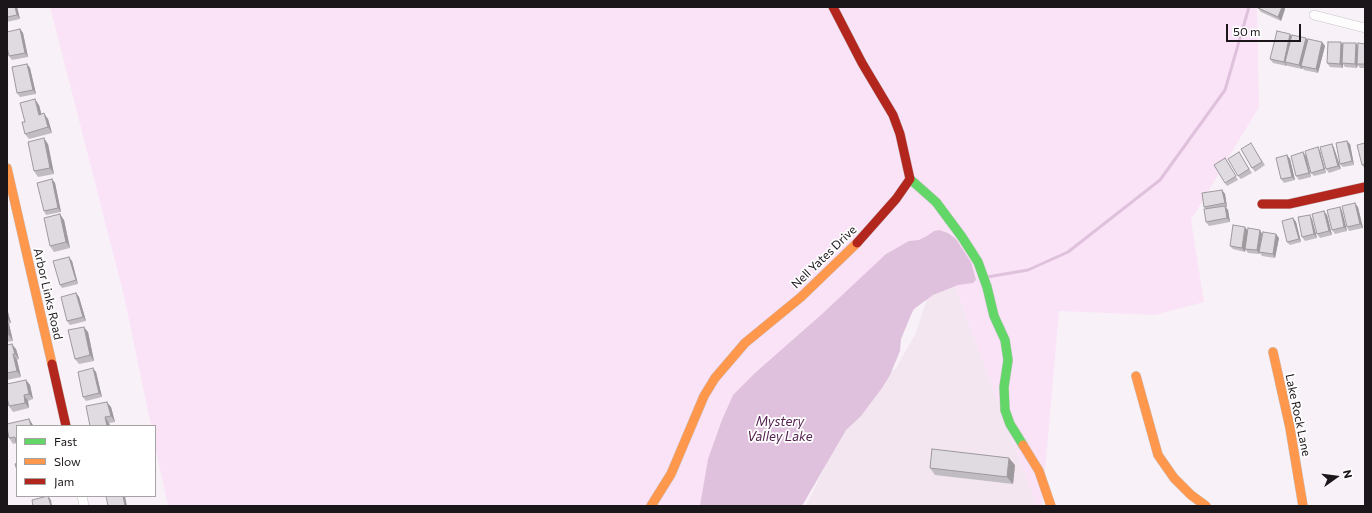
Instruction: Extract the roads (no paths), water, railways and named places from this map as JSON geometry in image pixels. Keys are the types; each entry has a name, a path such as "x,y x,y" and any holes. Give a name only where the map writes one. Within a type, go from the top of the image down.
{"street":[{"path":"833,7 862,63 893,116 900,134 910,179 936,202 962,237 978,262 987,287 994,316 1004,340 1008,360 1004,386 1005,410 1010,424 1039,471 1051,506"},
{"path":"1314,15 1365,28"},
{"name":"Arbor Links Road","path":"7,168 66,425"},
{"name":"Nell Yates Drive","path":"651,506 671,474 704,396 715,378 731,358 746,343 801,297 856,245 896,199 910,179"},
{"path":"1262,204 1289,204 1365,187"},
{"name":"Lake Rock Lane","path":"1272,352 1290,428 1303,506"},
{"path":"1136,376 1158,455 1174,478 1191,495 1206,506"}],"water":[{"name":"Mystery Valley Lake","path":"939,230 948,233 956,239 971,262 976,280 973,283 958,285 933,295 914,309 901,339 900,351 890,375 861,416 846,430 802,506 700,506 708,459 733,395 755,373 822,314 886,254 909,241 919,240 934,231"}],"waterway":[{"path":"987,277 1028,270 1068,252 1160,180 1225,90 1249,7"}]}
